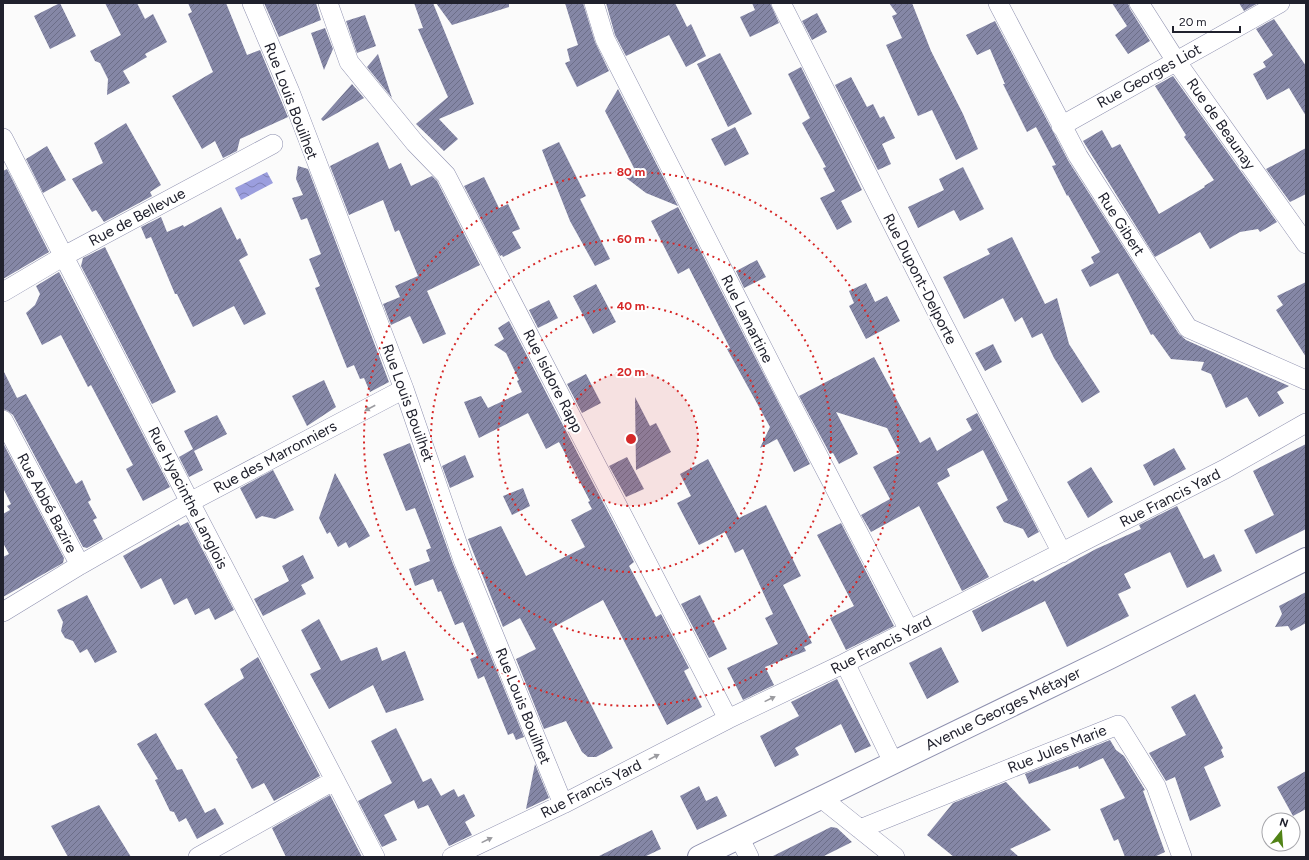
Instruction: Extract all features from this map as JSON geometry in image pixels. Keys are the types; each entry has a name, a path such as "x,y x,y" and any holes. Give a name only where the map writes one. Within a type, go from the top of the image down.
{"street":[{"name":"Rue Louis Bouilhet","path":"252,3 290,92 404,389 463,560 563,804"},
{"name":"Rue Isidore Rapp","path":"328,3 349,62 415,143 446,174 728,719"},
{"name":"Rue Lamartine","path":"594,3 605,39 779,382 909,630"},
{"name":"Rue Dupont-Delporte","path":"781,3 940,318 1062,553"},
{"name":"Rue Gibert","path":"998,3 1078,156 1188,328 1306,380"},
{"name":"Rue de Beaunay","path":"1139,3 1176,61 1306,244"},
{"name":"Rue Georges Liot","path":"1061,126 1280,3"},
{"name":"Rue Hyacinthe Langlois","path":"3,138 375,857"},
{"name":"Rue de Bellevue","path":"3,292 64,256 273,144"},
{"name":"Rue des Marronniers","path":"3,612 80,565 190,502 404,389"},
{"name":"Rue Abbé Bazire","path":"3,420 80,565"},
{"name":"Rue Francis Yard","path":"452,857 563,804 728,719 845,663 1062,553 1225,469 1306,423"},
{"name":"Avenue Georges Métayer","path":"699,857 1109,658 1306,559"},
{"path":"845,663 893,762"},
{"name":"Rue Jules Marie","path":"860,829 1118,725 1156,786 1182,857"},
{"path":"198,857 335,780"},
{"path":"820,797 895,857"},
{"path":"739,837 749,857"}],"water":[{"path":"267,172 273,183 241,200 235,188"}],"building":[{"path":"60,3 76,36 50,49 34,16"},
{"path":"105,3 137,3 145,19 153,14 167,42 145,54 147,57 123,71 130,83 107,95 108,79 100,63 95,61 90,51 121,35"},
{"path":"188,3 226,3 247,55 260,50 288,117 240,139 237,151 223,158 215,141 202,149 172,96 213,72 188,14 192,12"},
{"path":"264,3 316,3 321,20 279,37"},
{"path":"414,3 433,3 474,104 439,119 458,139 444,151 416,124 448,97 418,29 423,28"},
{"path":"436,3 509,3 509,7 452,25"},
{"path":"565,3 583,3 595,42 609,71 577,87 565,63 570,61 567,49 578,45"},
{"path":"606,3 675,3 687,27 691,24 706,56 686,67 669,35 626,56 615,35"},
{"path":"752,3 770,3 779,23 750,37 740,17 755,10"},
{"path":"889,3 912,3 931,51 963,114 978,149 956,160 932,110 918,116 886,45 902,38 892,16 897,14"},
{"path":"1112,3 1128,3 1130,9 1150,41 1128,54 1115,35 1127,26"},
{"path":"1239,3 1258,3 1244,11"},
{"path":"817,13 827,32 812,40 802,21"},
{"path":"365,15 376,46 357,53 346,21"},
{"path":"1274,19 1306,66 1306,116 1289,88 1267,100 1253,74 1266,67 1263,62 1273,55 1256,29"},
{"path":"995,21 1069,162 1179,334 1186,340 1289,386 1277,392 1284,403 1259,417 1247,397 1226,408 1211,374 1201,370 1204,362 1171,359 1153,334 1151,335 1118,273 1090,287 1081,270 1094,263 1091,257 1100,252 1068,195 1067,196 1052,166 1056,165 1036,127 1027,132 1003,84 1005,84 990,49 977,55 966,35"},
{"path":"325,28 333,49 324,70 311,33"},
{"path":"720,53 752,114 728,127 697,64"},
{"path":"378,54 392,98 367,67"},
{"path":"801,67 862,190 841,201 852,222 837,230 820,198 835,191 823,168 826,167 802,123 810,118 788,74"},
{"path":"1173,76 1277,222 1260,232 1258,229 1240,232 1210,249 1200,232 1155,257 1083,141 1102,130 1112,148 1120,144 1159,214 1205,187 1204,186 1214,180 1184,137 1186,135 1155,86"},
{"path":"851,77 867,107 873,104 880,118 884,116 895,138 882,144 891,164 878,170 835,85"},
{"path":"352,84 364,98 323,121 321,119"},
{"path":"618,89 678,206 646,193 625,177 636,172 605,111"},
{"path":"126,123 161,185 150,192 152,196 104,222 96,210 92,212 72,179 103,163 94,143"},
{"path":"735,127 749,154 725,166 711,139"},
{"path":"378,142 389,169 401,163 411,186 432,176 437,181 480,265 427,291 446,334 423,344 410,316 391,325 383,304 400,297 395,286 418,276 399,230 395,232 383,200 349,215 330,166"},
{"path":"559,142 586,196 580,199 610,259 595,266 570,221 542,150"},
{"path":"47,146 66,180 43,193 26,159"},
{"path":"1306,148 1306,194 1290,202 1266,169"},
{"path":"298,166 308,169 389,382 370,392 364,378 360,379 354,365 347,368 315,288 320,286 309,259 321,254 307,218 301,220 292,198 303,195 296,179"},
{"path":"963,167 984,209 960,221 954,210 918,228 908,207 944,190 939,179"},
{"path":"7,169 49,252 3,279 3,171"},
{"path":"484,177 499,208 508,204 520,229 512,232 521,248 503,257 502,255 500,256 464,186"},
{"path":"221,207 237,240 240,238 248,255 239,260 266,314 244,325 234,306 193,327 177,294 175,294 151,237 146,239 141,227 161,217 167,232 183,225 184,227"},
{"path":"678,207 810,464 794,472 777,439 760,448 770,427 727,349 730,348 689,268 678,274 651,221"},
{"path":"1012,237 1045,304 1057,298 1069,344 1100,392 1082,403 1054,358 1042,333 1032,338 1022,317 1015,322 1003,298 964,319 943,277 990,254 987,249"},
{"path":"105,247 176,392 152,404 81,266 83,258"},
{"path":"757,260 766,277 744,288 736,271"},
{"path":"59,272 170,487 143,501 126,469 133,465 91,385 88,387 61,335 42,345 26,313 35,305 40,294 36,286"},
{"path":"1306,282 1306,357 1276,310 1283,305 1277,296"},
{"path":"866,283 875,302 887,296 900,321 866,339 849,306 854,303 849,291"},
{"path":"596,284 616,322 593,334 573,296"},
{"path":"549,300 558,318 538,328 529,310"},
{"path":"509,321 634,562 629,566 656,617 661,614 689,668 684,671 702,707 667,725 603,600 552,628 613,748 596,757 588,757 582,752 566,721 544,729 516,659 536,649 520,618 503,627 468,539 501,526 526,576 585,547 571,520 592,509 588,502 590,501 559,442 546,449 528,413 479,438 464,402 481,396 488,408 522,392 517,381 519,380 506,353 494,345 504,339 498,328"},
{"path":"993,344 1002,362 985,371 975,353"},
{"path":"874,357 920,443 930,437 937,451 972,430 966,419 977,413 1039,532 1028,538 1023,529 1004,522 996,507 1008,500 983,450 947,469 950,476 937,483 989,577 962,591 919,506 871,532 861,515 890,499 873,467 900,453 887,428 836,412 858,454 839,464 833,453 830,454 799,396"},
{"path":"3,370 17,398 26,394 76,484 82,480 91,500 88,502 97,518 93,520 103,539 87,548 83,547 13,415 3,409"},
{"path":"586,374 601,403 582,413 567,384"},
{"path":"324,380 336,407 307,426 292,396"},
{"path":"635,397 650,426 656,423 671,452 636,470"},
{"path":"217,415 227,434 194,451 203,470 189,477 179,457 193,449 184,431"},
{"path":"3,443 64,558 63,563 3,597 3,557 9,554 3,543 3,514 10,510 7,506 11,504 3,488"},
{"path":"410,443 453,564 524,737 516,740 513,733 508,735 484,676 478,679 470,659 477,656 463,622 455,625 441,591 438,592 433,579 415,586 409,569 430,561 426,550 431,548 415,508 406,511 383,454"},
{"path":"1306,444 1306,529 1256,554 1244,530 1274,515 1253,471"},
{"path":"1174,448 1186,469 1154,486 1143,465"},
{"path":"465,455 474,477 450,488 442,466"},
{"path":"627,457 644,489 626,497 609,466"},
{"path":"708,459 739,518 766,505 801,576 783,585 812,643 804,647 806,651 765,667 774,685 743,700 727,668 778,644 765,618 773,614 743,549 735,553 725,532 699,545 677,503 691,496 680,474"},
{"path":"1091,467 1113,502 1088,518 1067,482"},
{"path":"273,470 294,510 275,519 262,516 256,519 240,488"},
{"path":"335,473 370,536 349,548 346,542 338,547 330,532 327,534 319,518"},
{"path":"523,488 530,506 512,515 503,496"},
{"path":"1177,506 1204,559 1214,554 1222,571 1187,588 1170,552 1124,574 1131,588 1118,594 1129,616 1067,647 1045,601 982,632 972,611 1033,580 1035,582 1096,549 1141,529 1139,525"},
{"path":"188,522 234,610 215,620 209,608 195,615 187,598 174,605 161,578 141,589 123,556 179,524 180,526"},
{"path":"841,523 894,626 846,650 830,618 854,606 817,535"},
{"path":"303,555 314,578 301,585 306,594 263,616 254,599 289,581 282,566"},
{"path":"1306,592 1306,623 1291,631 1288,626 1275,627 1282,614 1279,606"},
{"path":"87,595 117,652 95,663 87,649 80,653 73,641 65,638 61,631 63,622 57,610"},
{"path":"700,595 727,649 709,658 681,604"},
{"path":"319,619 341,661 377,647 382,661 405,651 424,700 386,713 373,685 329,709 310,674 321,669 301,630"},
{"path":"941,647 959,682 927,699 909,663"},
{"path":"258,657 320,776 274,801 264,783 252,789 236,759 238,758 204,704 244,678 240,669"},
{"path":"837,679 871,746 855,753 841,724 795,748 799,755 775,767 760,736 799,716 791,702"},
{"path":"1195,694 1223,748 1221,750 1224,757 1204,767 1221,806 1190,821 1175,777 1166,781 1149,753 1186,735 1171,707"},
{"path":"396,728 423,782 431,778 441,796 454,789 458,797 464,794 475,816 465,822 472,835 449,846 428,805 418,809 414,800 384,815 397,840 382,847 358,801 392,783 371,741"},
{"path":"156,733 177,770 182,769 205,813 215,808 224,824 197,839 186,818 179,822 174,812 170,811 155,780 158,779 137,744"},
{"path":"1110,740 1116,750 1124,756 1145,790 1143,791 1165,852 1154,857 1125,857 1118,839 1114,841 1100,809 1125,798 1103,758 1079,769 1078,766 1029,784 1025,774"},
{"path":"535,764 549,798 526,809"},
{"path":"1306,771 1306,809 1300,812 1291,812 1277,787"},
{"path":"1006,782 1051,830 1010,849 1019,857 954,857 927,835 953,803"},
{"path":"699,786 706,801 717,796 727,816 697,830 680,796"},
{"path":"330,795 362,857 286,857 272,828"},
{"path":"99,805 131,857 68,857 51,826"},
{"path":"831,827 837,828 852,842 822,857 771,857"},
{"path":"652,830 661,849 644,857 597,857"}]}
